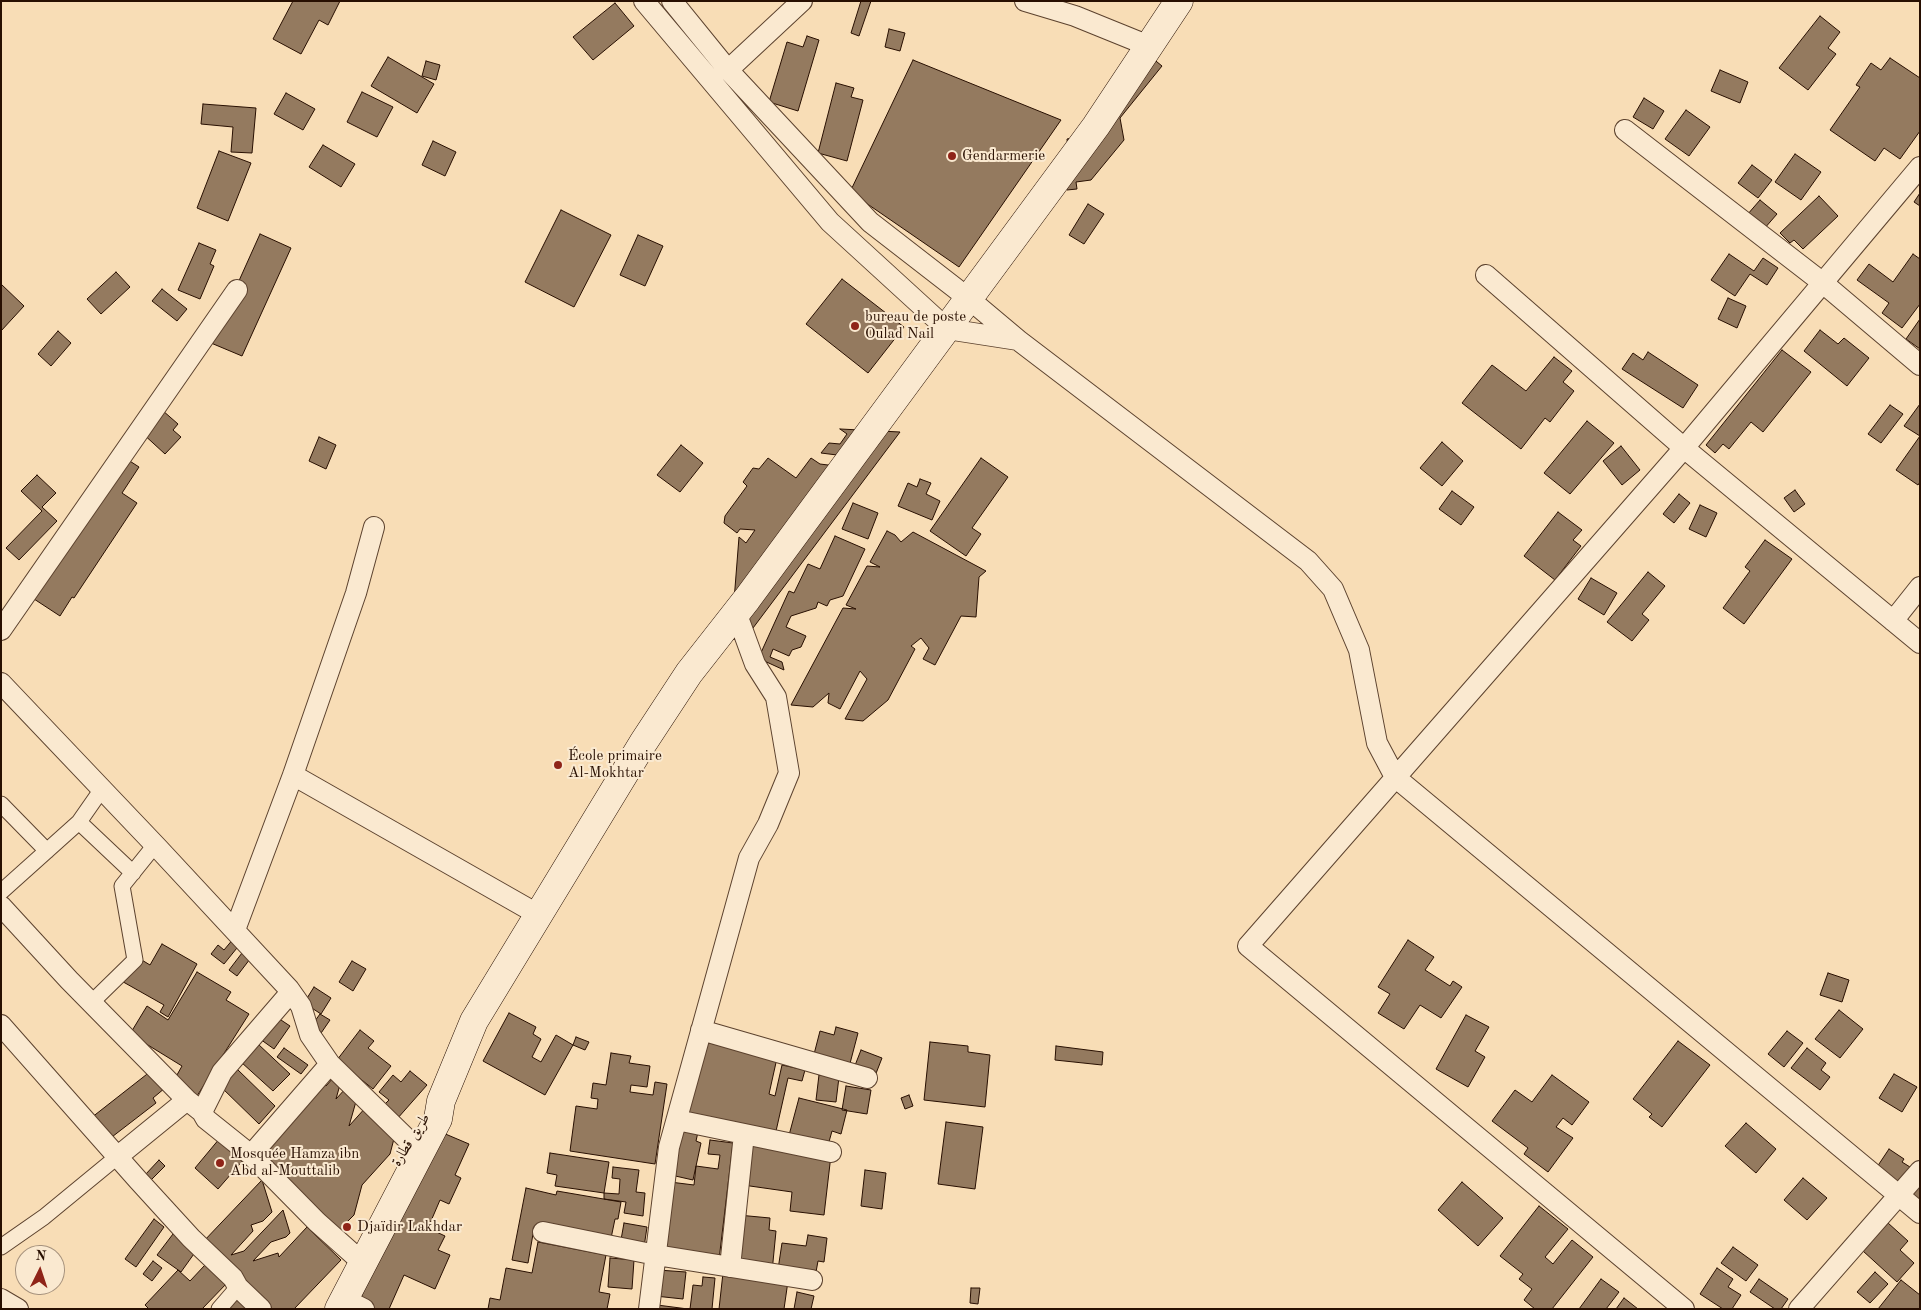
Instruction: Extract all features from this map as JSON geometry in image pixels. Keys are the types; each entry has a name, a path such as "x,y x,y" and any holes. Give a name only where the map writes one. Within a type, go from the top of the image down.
{"main road":[{"path":"539,914 642,743 689,673 947,329 1096,126 1179,1"},
{"name":"طريق قطارة","path":"319,1309 357,1257 416,1142 426,1112 441,1101 474,1021 539,914"},
{"name":"طريق قطارة","path":"349,1305 357,1257"}],"street":[{"path":"644,1 830,222 947,329 1018,340"},
{"path":"672,1 728,70 870,222 968,298 1018,340 1308,561 1333,589 1359,650 1377,743 1395,777 1920,1213"},
{"path":"728,70 802,1"},
{"path":"1025,1 1075,16 1149,46"},
{"path":"1625,130 1823,283 1920,365"},
{"path":"1684,1309 1248,946 1684,448 1920,167"},
{"path":"1486,275 1684,448 1920,643"},
{"path":"1,630 237,290"},
{"path":"235,930 293,775 356,593 374,528"},
{"path":"1893,620 1920,587"},
{"path":"649,1309 669,1146 749,858 768,824 789,773 776,696 755,664 736,612"},
{"path":"1,684 235,930 290,992 301,1006 310,1035 330,1064 416,1142"},
{"path":"293,775 539,914"},
{"path":"1,892 79,822 102,790"},
{"path":"1,804 47,851"},
{"path":"79,822 133,873"},
{"path":"91,1003 135,960 122,886 155,845"},
{"path":"1,906 91,1003 206,1119 251,1155 317,1222 357,1257"},
{"path":"1,1247 44,1217 117,1157 195,1106 290,992"},
{"path":"1,1025 191,1238 233,1278 238,1287 261,1309"},
{"path":"701,1030 867,1078"},
{"path":"251,1155 330,1064"},
{"path":"676,1120 832,1152"},
{"path":"730,1267 744,1134"},
{"path":"1799,1309 1920,1171"},
{"path":"543,1232 656,1255 812,1280"},
{"path":"220,1309 238,1287"},
{"path":"1,1299 18,1309"}],"building":[{"path":"293,1 340,1 328,25 319,20 301,54 273,39"},
{"path":"861,1 871,1 859,36 851,33"},
{"path":"615,3 634,26 593,60 573,37"},
{"path":"1820,16 1840,32 1828,48 1836,54 1808,90 1779,68"},
{"path":"889,29 905,33 900,51 885,47"},
{"path":"807,36 819,40 798,111 769,102 787,42 803,47"},
{"path":"388,57 434,84 417,113 371,86"},
{"path":"1151,57 1162,66 1120,118 1124,140 1091,180 1076,182 1077,189 1067,190 1049,176 1068,151 1067,139 1077,137"},
{"path":"1890,58 1920,78 1920,131 1900,159 1884,148 1875,161 1830,130 1860,87 1856,85 1871,63 1881,70"},
{"name":"Gendarmerie","path":"913,60 1061,120 959,267 850,192"},
{"path":"426,61 440,65 436,80 422,76"},
{"path":"1720,70 1748,82 1740,103 1711,91"},
{"path":"836,83 854,88 851,97 863,100 847,161 818,153"},
{"path":"362,92 393,107 377,137 347,122"},
{"path":"286,93 315,109 303,130 274,114"},
{"path":"1644,98 1664,111 1653,129 1633,117"},
{"path":"203,104 256,108 252,153 231,152 233,127 201,124"},
{"path":"1686,110 1710,127 1689,156 1665,139"},
{"path":"433,141 456,152 445,176 422,165"},
{"path":"323,145 355,164 341,187 309,167"},
{"path":"219,151 251,163 228,221 197,208"},
{"path":"1795,154 1821,172 1801,200 1775,182"},
{"path":"1752,165 1772,180 1758,198 1738,183"},
{"path":"1920,193 1920,206 1914,202"},
{"path":"1819,196 1838,216 1803,249 1794,240 1790,243 1780,233"},
{"path":"1760,200 1777,214 1764,229 1747,215"},
{"path":"1088,204 1104,214 1084,244 1069,235"},
{"path":"561,210 611,235 574,307 525,282"},
{"path":"260,234 291,248 242,356 211,343"},
{"path":"638,235 663,246 645,286 620,275"},
{"path":"199,243 216,250 210,264 214,266 200,299 178,290"},
{"path":"1729,254 1754,271 1763,258 1778,268 1767,285 1750,274 1735,296 1711,280"},
{"path":"1913,254 1920,259 1920,304 1902,328 1882,313 1889,303 1857,280 1869,264 1893,282"},
{"path":"116,272 130,287 101,314 87,299"},
{"name":"bureau de poste Oulad Nail","path":"842,279 904,327 868,373 806,324"},
{"path":"1,284 24,306 1,331"},
{"path":"162,289 187,309 177,321 152,301"},
{"path":"1728,298 1746,306 1737,328 1718,319"},
{"path":"1920,319 1920,349 1906,339"},
{"path":"1820,330 1838,344 1844,338 1869,358 1847,386 1804,351"},
{"path":"58,331 71,343 51,366 38,354"},
{"path":"1782,350 1811,372 1763,432 1751,422 1729,449 1723,444 1715,453 1706,445"},
{"path":"1648,352 1698,385 1683,408 1622,369 1633,353 1643,360"},
{"path":"1554,357 1572,371 1563,382 1574,391 1550,422 1545,418 1521,449 1462,403 1492,365 1526,391"},
{"path":"1920,404 1920,436 1904,426"},
{"path":"1890,405 1903,414 1881,443 1868,434"},
{"path":"162,410 178,424 173,430 181,437 165,454 141,432"},
{"path":"1587,421 1614,443 1570,494 1544,473"},
{"path":"840,429 900,432 744,640 731,639 739,537 746,543 755,530 740,529 737,533 724,523 725,516 747,486 743,482 753,468 759,469 768,458 796,478 811,458 820,464 836,466 837,455 821,453 829,443 840,444 847,434"},
{"path":"1920,436 1920,482 1918,485 1896,470"},
{"path":"319,437 336,445 326,469 309,461"},
{"path":"1442,442 1463,461 1442,486 1420,468"},
{"path":"681,445 703,463 680,492 657,475"},
{"path":"1621,446 1640,470 1622,485 1603,461"},
{"path":"122,456 139,467 122,493 137,503 60,616 31,597"},
{"path":"981,458 1008,477 972,528 981,534 966,556 930,531"},
{"path":"37,475 56,493 42,507 57,521 19,560 6,548 42,511 21,491"},
{"path":"920,479 931,483 926,494 940,501 932,520 898,506 908,483 917,487"},
{"path":"1795,490 1805,504 1794,512 1784,498"},
{"path":"1452,491 1474,507 1461,525 1439,509"},
{"path":"1679,494 1690,503 1674,523 1663,514"},
{"path":"853,503 878,513 868,539 842,529"},
{"path":"1700,505 1717,513 1706,537 1689,529"},
{"path":"1558,512 1582,530 1573,540 1581,546 1555,580 1524,556"},
{"path":"887,531 895,535 901,542 913,532 986,571 979,577 976,617 961,616 935,665 923,659 929,648 921,638 911,646 915,649 888,700 863,721 845,719 867,679 860,671 840,709 828,703 829,693 813,707 791,705 843,608 856,609 846,605 867,566 880,567 870,562"},
{"path":"835,536 865,549 843,596 830,600 827,606 818,602 816,608 791,616 786,627 806,636 801,647 792,650 789,656 773,649 770,657 782,662 784,670 760,659 759,657 789,591 794,593 808,564 820,569"},
{"path":"1765,540 1792,559 1744,624 1723,608 1750,571 1745,567"},
{"path":"1648,572 1665,586 1642,614 1649,620 1632,641 1607,622"},
{"path":"1591,578 1617,593 1604,615 1578,599"},
{"path":"234,938 241,943 224,964 211,954 218,945 224,950"},
{"path":"1408,940 1434,957 1425,970 1450,986 1453,981 1462,987 1441,1018 1420,1005 1404,1029 1378,1013 1390,994 1378,987"},
{"path":"162,944 197,964 168,1017 160,1012 164,1005 118,979 132,954 150,965"},
{"path":"242,953 250,959 237,976 229,970"},
{"path":"352,961 366,969 353,991 339,982"},
{"path":"197,972 231,992 226,1000 249,1014 197,1096 173,1082 182,1066 130,1034 147,1006 168,1020"},
{"path":"1828,973 1849,980 1842,1002 1820,995"},
{"path":"314,987 331,998 321,1014 304,1003"},
{"path":"1839,1010 1863,1029 1840,1058 1815,1039"},
{"path":"509,1013 536,1027 533,1034 541,1039 532,1057 541,1062 556,1035 573,1045 545,1095 483,1061"},
{"path":"320,1014 330,1020 317,1039 307,1032"},
{"path":"1466,1015 1489,1027 1475,1051 1485,1057 1468,1087 1436,1069"},
{"path":"275,1016 290,1026 274,1049 260,1039"},
{"path":"836,1027 858,1033 848,1071 812,1062 820,1031 834,1035"},
{"path":"360,1030 374,1041 368,1048 391,1066 373,1089 337,1060"},
{"path":"1787,1031 1803,1043 1784,1067 1768,1054"},
{"path":"576,1037 589,1042 585,1050 573,1045"},
{"path":"1678,1041 1710,1065 1662,1127 1649,1117 1652,1114 1633,1099"},
{"path":"705,1042 777,1058 769,1094 775,1096 782,1065 805,1070 802,1081 788,1078 774,1140 700,1123 696,1141 701,1143 693,1180 671,1175"},
{"path":"930,1042 968,1046 968,1052 990,1055 985,1107 924,1100"},
{"path":"258,1044 290,1074 273,1091 241,1062"},
{"path":"1056,1046 1103,1052 1102,1065 1055,1060"},
{"path":"284,1048 308,1065 301,1074 277,1057"},
{"path":"1807,1048 1826,1063 1821,1070 1830,1077 1820,1090 1791,1068"},
{"path":"861,1050 882,1058 875,1076 854,1068"},
{"path":"611,1053 631,1056 629,1063 650,1066 647,1087 631,1085 630,1092 653,1095 655,1082 667,1084 655,1164 570,1151 576,1106 597,1109 598,1099 591,1098 593,1083 606,1085"},
{"path":"237,1069 275,1106 259,1124 220,1086"},
{"path":"151,1071 165,1088 153,1098 156,1103 108,1140 91,1118"},
{"path":"410,1071 427,1085 397,1119 383,1106 389,1100 379,1092 393,1075 401,1082"},
{"path":"1894,1074 1917,1087 1902,1112 1879,1098"},
{"path":"819,1075 839,1077 836,1102 816,1100"},
{"path":"1552,1075 1589,1102 1572,1125 1563,1118 1556,1127 1573,1138 1548,1172 1524,1154 1528,1148 1492,1121 1515,1090 1532,1102"},
{"path":"315,1077 326,1086 333,1078 341,1081 336,1099 346,1088 357,1098 349,1126 367,1106 396,1131 390,1154 362,1185 354,1215 343,1226 340,1237 253,1159"},
{"path":"846,1086 871,1090 867,1114 842,1110"},
{"path":"909,1095 913,1106 905,1109 901,1098"},
{"path":"799,1098 847,1110 841,1134 832,1131 827,1149 788,1139"},
{"path":"946,1122 983,1127 975,1189 938,1184"},
{"path":"1746,1123 1776,1149 1756,1173 1725,1146"},
{"path":"436,1130 469,1144 455,1175 461,1178 449,1204 440,1200 428,1228 445,1236 438,1250 450,1255 435,1289 404,1275 389,1309 364,1309 357,1306"},
{"name":"Mosquée Hamza ibn Abd al-Mouttalib","path":"220,1138 245,1158 218,1189 195,1168"},
{"path":"710,1140 733,1143 718,1268 660,1262 670,1182 694,1185 696,1166 718,1169 720,1155 708,1154"},
{"path":"749,1145 831,1155 824,1215 790,1211 792,1192 743,1185"},
{"path":"1889,1149 1904,1159 1902,1162 1910,1167 1893,1191 1871,1176"},
{"path":"550,1153 609,1162 604,1193 555,1186 557,1175 547,1173"},
{"path":"159,1160 165,1166 151,1180 145,1175"},
{"path":"613,1167 639,1170 636,1192 645,1193 643,1216 624,1213 626,1202 604,1199 604,1193 619,1194 620,1179 612,1178"},
{"path":"865,1170 886,1173 882,1209 861,1206"},
{"path":"1803,1178 1827,1198 1807,1220 1784,1200"},
{"path":"262,1180 272,1212 263,1221 251,1225 253,1231 231,1255 244,1251 283,1210 290,1233 286,1237 271,1242 253,1261 278,1253 279,1257 307,1227 341,1260 294,1309 250,1309 228,1282 202,1309 149,1309 145,1305 178,1270 190,1281 205,1265 210,1270 202,1243"},
{"path":"1462,1182 1503,1218 1478,1246 1438,1210"},
{"path":"1920,1185 1920,1210 1908,1200"},
{"path":"526,1188 556,1195 557,1191 621,1202 618,1219 615,1219 609,1248 533,1234 528,1263 512,1260"},
{"path":"1539,1206 1568,1229 1545,1257 1553,1264 1572,1240 1593,1257 1552,1309 1535,1309 1524,1300 1532,1289 1519,1279 1523,1274 1500,1256"},
{"path":"738,1215 770,1218 769,1230 776,1231 772,1272 733,1268"},
{"path":"154,1219 164,1227 136,1267 125,1259"},
{"path":"624,1223 647,1227 643,1254 619,1251"},
{"path":"1888,1223 1908,1241 1900,1250 1914,1263 1897,1282 1863,1251"},
{"path":"173,1234 196,1251 181,1272 157,1255"},
{"path":"808,1235 827,1238 824,1262 818,1261 814,1283 777,1276 782,1243 806,1246"},
{"path":"538,1242 606,1255 599,1292 610,1294 607,1309 488,1309 490,1298 500,1300 506,1268 532,1273"},
{"path":"1733,1247 1758,1265 1746,1281 1721,1263"},
{"path":"610,1258 634,1260 632,1289 608,1287"},
{"path":"153,1261 162,1268 152,1281 143,1274"},
{"path":"1717,1268 1733,1279 1728,1287 1741,1295 1732,1309 1723,1309 1700,1294"},
{"path":"658,1270 686,1272 683,1299 655,1296"},
{"path":"1875,1272 1888,1284 1870,1303 1857,1292"},
{"path":"723,1273 788,1281 784,1309 719,1309"},
{"path":"703,1277 715,1278 712,1309 690,1309 693,1285 702,1286"},
{"path":"1601,1279 1619,1292 1606,1309 1579,1309"},
{"path":"1759,1279 1788,1299 1781,1309 1775,1309 1750,1292"},
{"path":"1901,1280 1920,1295 1920,1309 1878,1309"},
{"path":"971,1288 980,1288 978,1304 970,1303"},
{"path":"797,1292 814,1296 811,1309 794,1309"},
{"path":"229,1293 248,1309 215,1309"},
{"path":"1624,1298 1638,1309 1616,1309"},
{"path":"657,1305 688,1309 657,1309"}],"place":[{"name":"Gendarmerie","path":"952,156"},
{"name":"bureau de poste Oulad Nail","path":"855,326"},
{"name":"École primaire Al-Mokhtar","path":"558,765"},
{"name":"Mosquée Hamza ibn Abd al-Mouttalib","path":"220,1163"},
{"name":"Djaïdir Lakhdar","path":"347,1227"}]}
